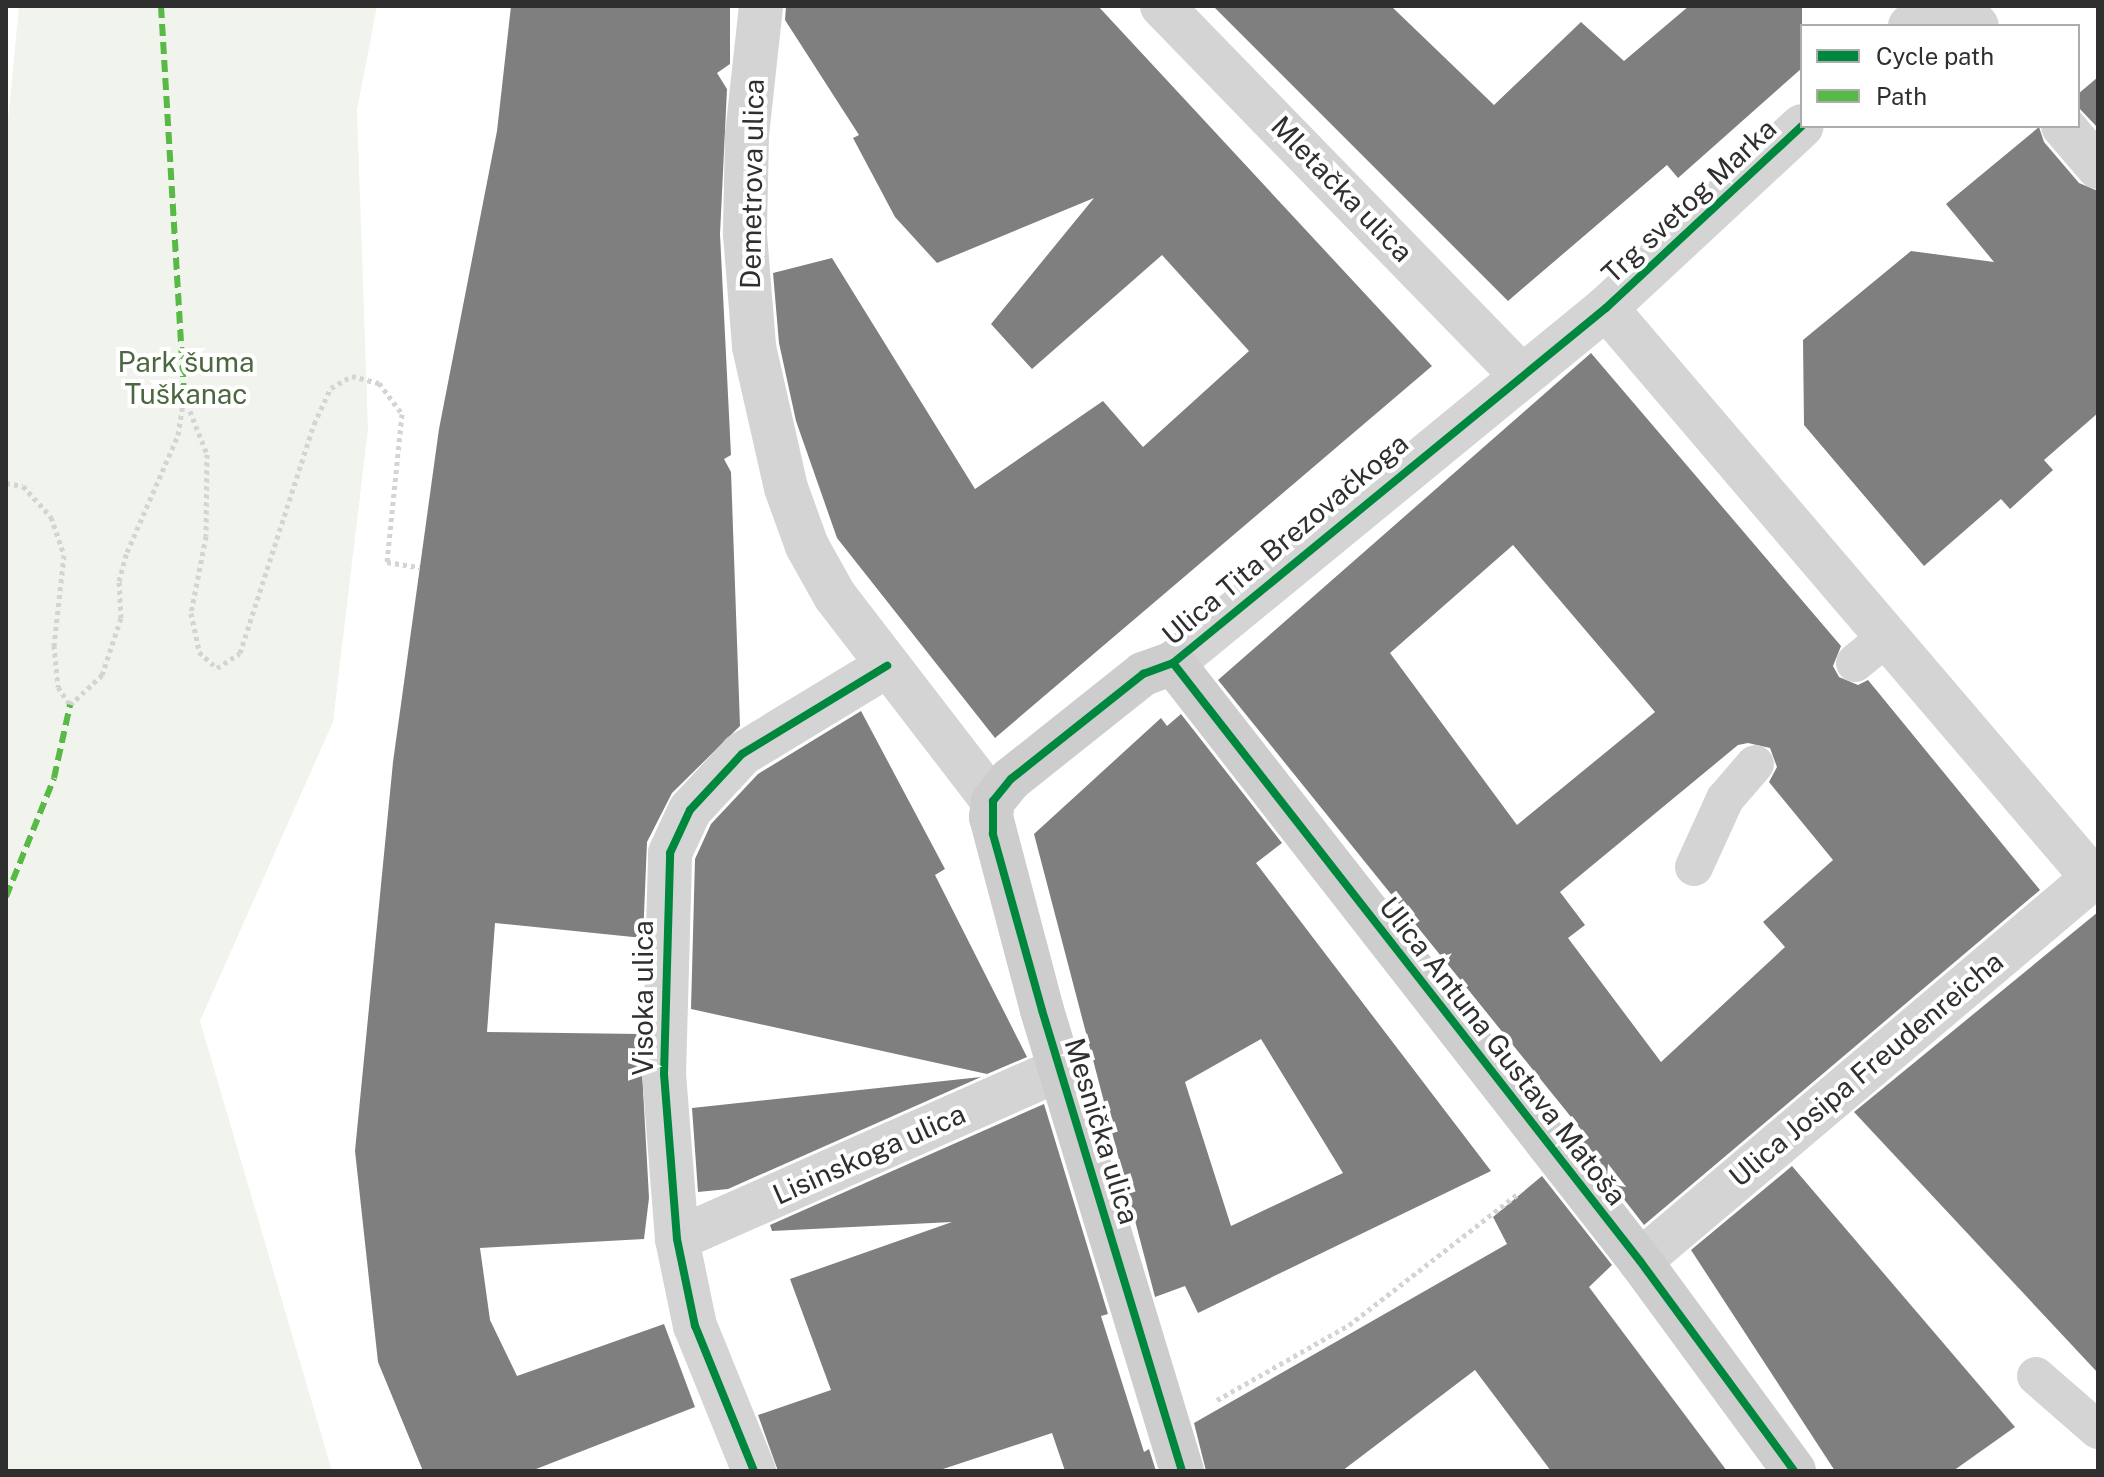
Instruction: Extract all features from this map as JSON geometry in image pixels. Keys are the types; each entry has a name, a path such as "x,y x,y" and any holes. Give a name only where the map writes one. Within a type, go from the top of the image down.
{"street":[{"name":"Demetrova ulica","path":"761,6 746,178 754,347 786,488 807,546 887,666 993,801"},
{"name":"Mletačka ulica","path":"1162,6 1520,374"},
{"path":"1912,24 1932,6"},
{"path":"1960,6 1975,24"},
{"name":"Trg svetog Marka","path":"1800,128 1606,308 1872,650 2096,876"},
{"path":"2065,128 2098,167"},
{"name":"Ulica Tita Brezovačkoga","path":"993,801 1011,779 1124,688 1173,663 1520,374 1606,308"},
{"name":"Ulica Antuna Gustava Matoša","path":"1173,663 1640,1261 1794,1471"},
{"name":"Visoka ulica","path":"754,1471 695,1326 677,1239 664,1074 666,902 676,830 715,778 742,754 887,666"},
{"name":"Mesnička ulica","path":"993,801 993,834 1182,1471"},
{"name":"Ulica Josipa Freudenreicha","path":"1640,1261 2096,876"},
{"name":"Lisinskoga ulica","path":"677,1239 1061,1069"}],"lane":[{"path":"1694,867 1725,799 1755,764"},
{"path":"2036,1376 2098,1430"}],"path":[{"path":"6,483 23,486 51,517 64,555 54,645 58,687 70,705 102,675 121,618 119,581 127,552 178,435 184,396 207,454 206,536 191,613 199,652 217,668 240,653 314,424 331,388 352,376 379,383 402,414 387,562 420,567"},
{"path":"1211,1404 1349,1325 1528,1187"}],"green space":[{"name":"Park šuma Tuškanac","path":"19,6 377,6 357,110 368,429 333,722 200,1021 332,1471 6,1471 6,142"}],"building":[{"path":"511,6 730,6 730,64 717,73 727,89 720,234 731,455 724,459 731,472 740,726 672,793 647,842 643,938 495,923 487,1032 640,1034 649,1198 644,1239 480,1248 490,1320 517,1376 664,1324 695,1407 531,1471 423,1471 378,1362 355,1151 393,762 439,429 497,131"},
{"path":"786,6 1098,6 1432,366 995,738 837,538 796,421 779,343 773,273 832,258 975,489 1103,401 1143,447 1249,351 1162,255 1032,369 991,324 1094,198 937,263 895,217 853,138 859,135 785,20"},
{"path":"1213,6 1391,6 1494,105 1581,22 1624,61 1689,6 1802,6 1800,70 1678,178 1667,165 1508,301"},
{"path":"2098,77 2098,128 2080,109 2080,92"},
{"path":"2038,128 2044,142 2079,183 2098,191 2098,413 2044,460 2053,470 2010,509 2001,499 1924,566 1804,425 1803,340 1911,251 1994,262 1946,204"},
{"path":"1591,353 1841,646 1833,666 1839,677 1858,685 1868,680 2040,890 1644,1225 1581,1144 1588,1138 1218,680","holes":["1513,545 1655,712 1517,825 1390,653","1748,743 1770,748 1777,767 1769,782 1833,860 1763,922 1785,947 1661,1062 1568,938 1585,925 1560,892 1738,745"]},
{"path":"861,711 945,869 935,875 1027,1057 987,1074 691,1009 695,859 711,824 758,774"},
{"path":"1181,714 1282,843 1256,863 1491,1171 1198,1313 1185,1286 1155,1297 1034,834 1161,718 1167,726","holes":["1261,1039 1343,1173 1231,1226 1185,1082"]},
{"path":"2098,912 2098,1373 1854,1112"},
{"path":"981,1077 728,1189 698,1192 692,1108"},
{"path":"1044,1104 1108,1314 1101,1316 1144,1452 1149,1449 1156,1471 1065,1471 1052,1433 937,1471 778,1471 758,1415 831,1390 790,1279 952,1222 772,1231 770,1225"},
{"path":"1792,1166 2015,1427 1953,1471 1835,1471 1691,1250"},
{"path":"1542,1176 1612,1265 1589,1287 1727,1471 1551,1471 1475,1370 1342,1471 1206,1471 1194,1423 1507,1244 1493,1217"}],"marked path":[{"path":"161,6 184,396"},
{"path":"6,897 54,778 70,705"}],"cycle path":[{"path":"1182,1471 1042,1010 993,834 993,801 1011,779 1143,674 1173,663 1606,308 1800,128"},
{"path":"1173,663 1640,1261 1794,1471"},
{"path":"754,1471 695,1326 677,1239 664,1074 670,853 690,810 742,754 887,666"}]}
